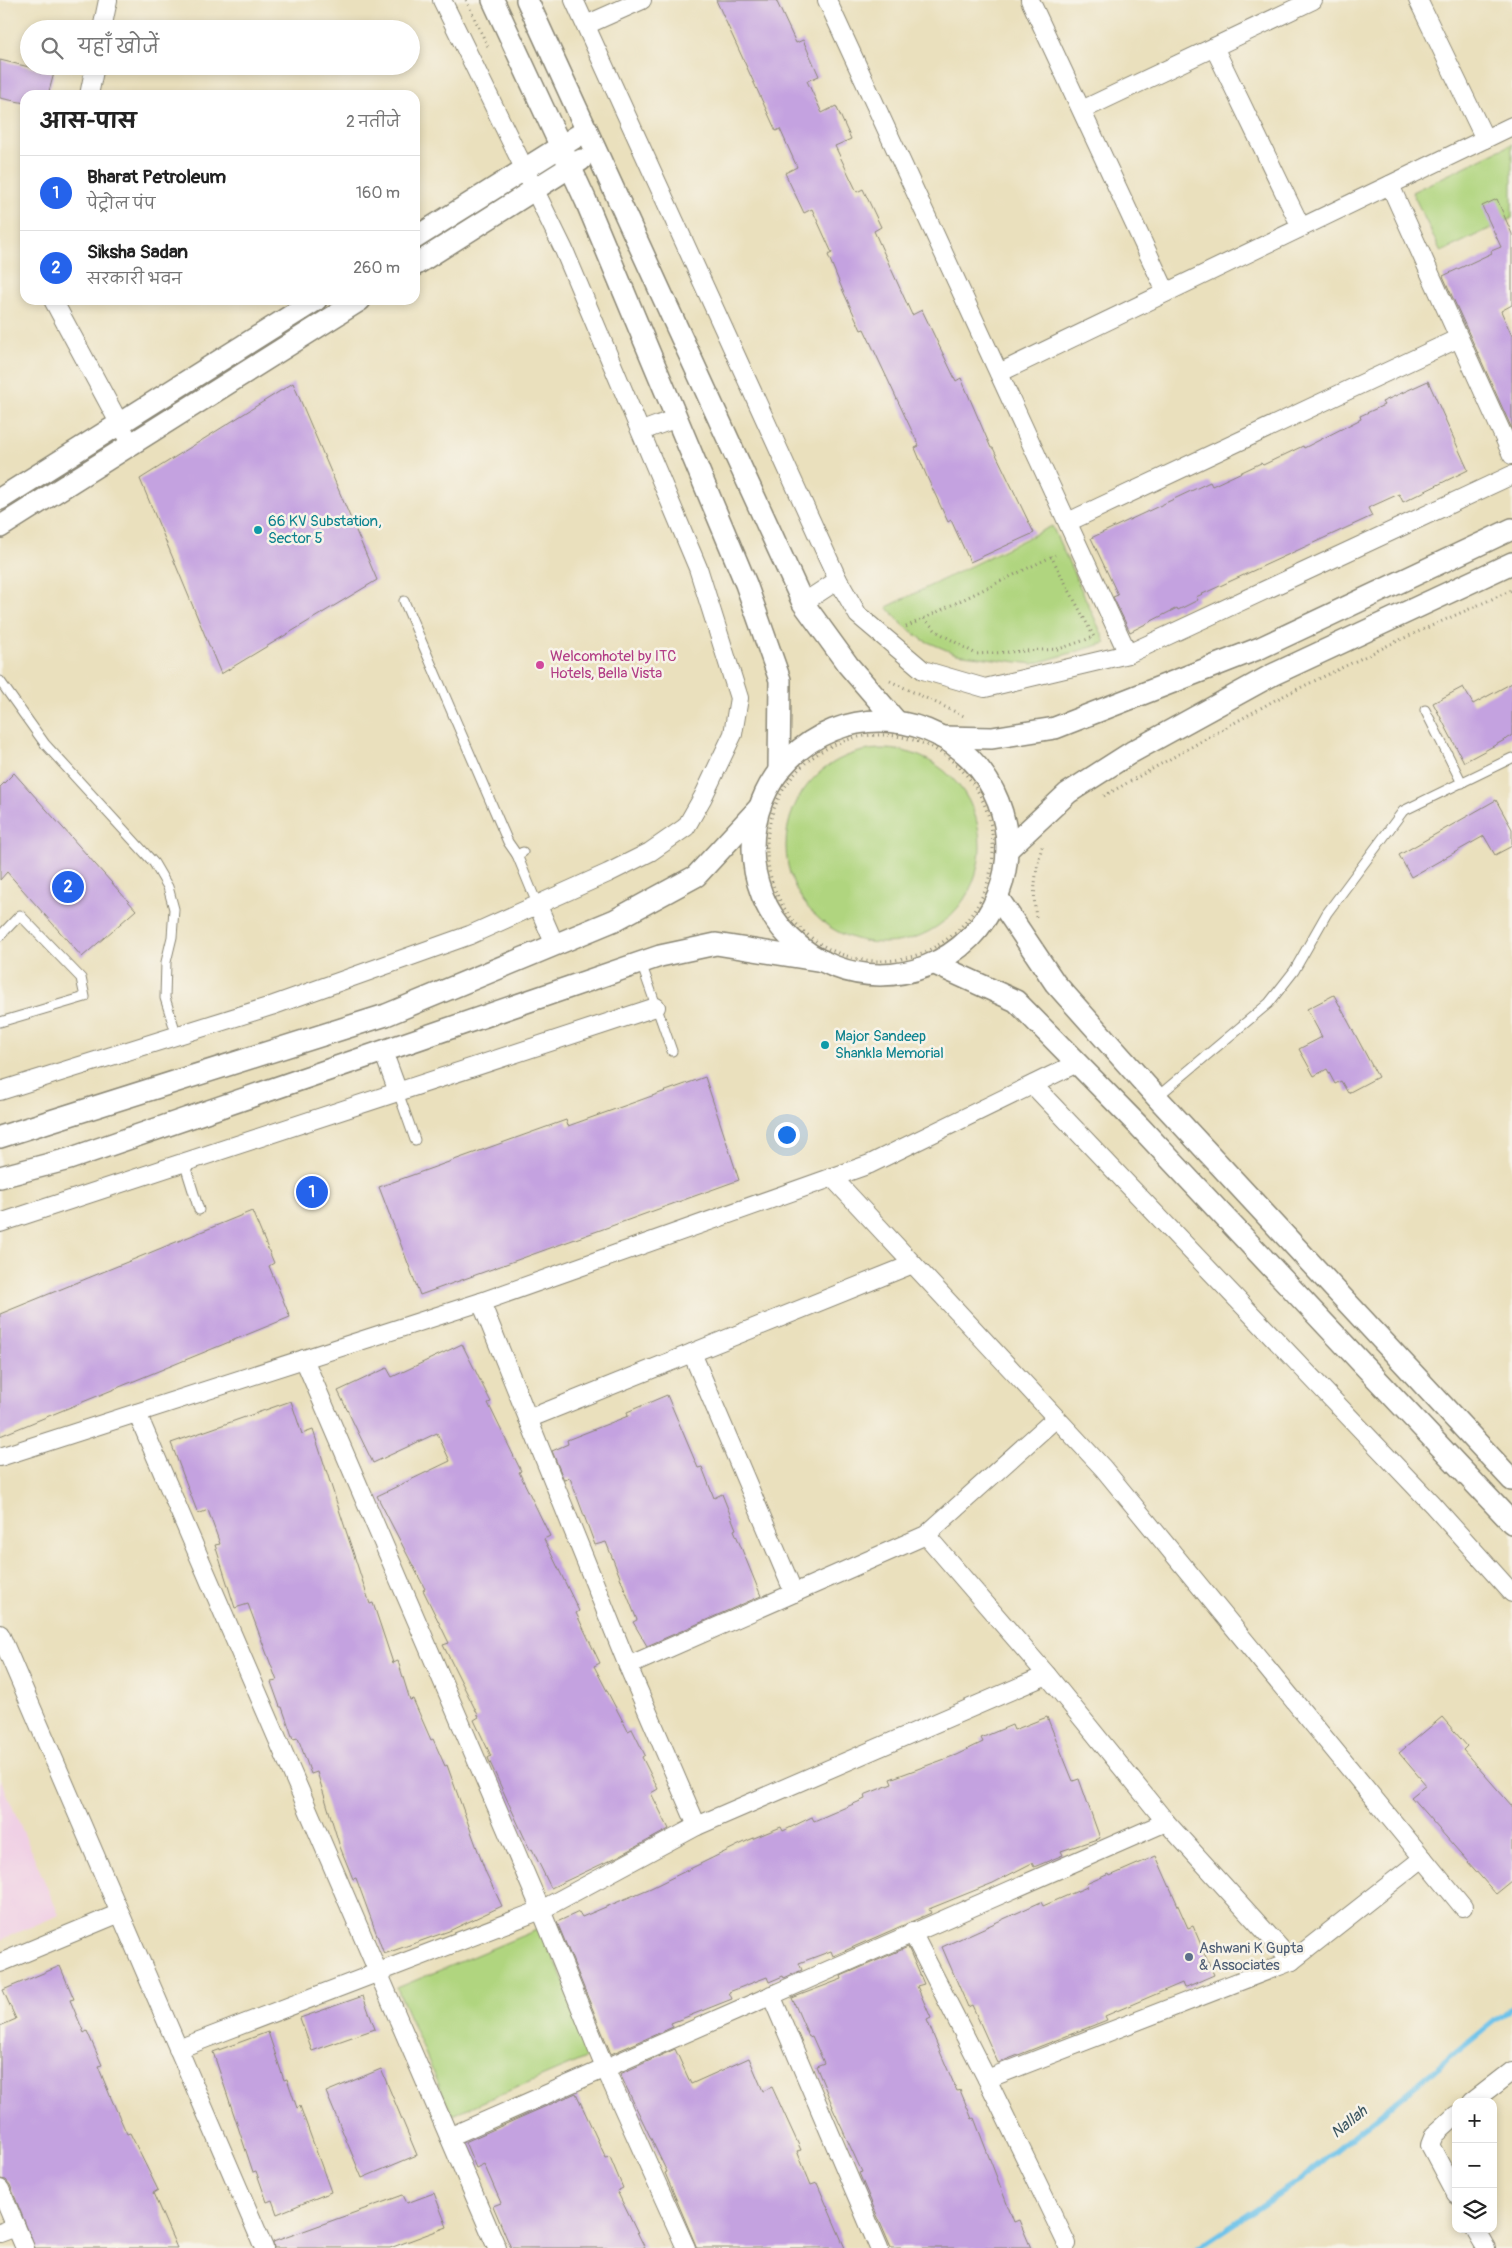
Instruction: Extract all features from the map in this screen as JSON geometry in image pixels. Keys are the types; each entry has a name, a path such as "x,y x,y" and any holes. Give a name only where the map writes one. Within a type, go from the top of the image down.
{"street":[{"path":"104,20 108,0"},
{"path":"0,1091 271,1006 461,938 538,906 650,852 686,827 703,797 732,734 739,698 721,634 698,568 642,432 535,189 442,0"},
{"path":"493,0 561,146 746,584 780,680 779,770"},
{"path":"528,0 802,603 848,665 898,722"},
{"path":"574,0 838,580 858,615 923,670 985,688 1128,654 1512,475"},
{"path":"586,25 642,0"},
{"path":"827,0 1128,654"},
{"path":"1030,0 1166,292"},
{"path":"1082,110 1313,0"},
{"path":"1418,0 1485,139"},
{"path":"1214,47 1302,228"},
{"path":"90,90 92,75"},
{"path":"999,373 1512,126"},
{"path":"420,235 587,130"},
{"path":"420,262 596,151"},
{"path":"1390,185 1512,455"},
{"path":"56,305 131,445"},
{"path":"0,499 308,305"},
{"path":"0,527 352,305"},
{"path":"1068,522 1459,338"},
{"path":"642,432 677,418"},
{"path":"941,737 992,738 1055,728 1260,648 1512,529"},
{"path":"1008,849 1068,793 1132,752 1272,675 1512,563"},
{"path":"802,603 838,580"},
{"path":"898,722 941,737 963,751 990,784 999,802 1008,849 998,898 974,935 957,951 935,964 903,974 862,975 833,967 796,944 767,907 753,861 759,808 767,788 779,770 798,750 823,734 854,723 898,722"},
{"path":"0,1137 386,1015 615,920 696,876 759,808"},
{"path":"998,898 1055,983 1157,1097 1512,1480"},
{"path":"538,906 555,945"},
{"path":"0,1176 69,1159 660,956 716,944 823,960"},
{"path":"935,964 1016,1001 1077,1063 1512,1523"},
{"path":"0,1223 656,1007"},
{"path":"383,1051 398,1092"},
{"path":"0,1457 481,1302 870,1164 1077,1063"},
{"path":"1033,1085 1432,1504 1512,1593"},
{"path":"832,1177 1103,1468 1463,1907"},
{"path":"528,1419 913,1264"},
{"path":"481,1302 628,1666 697,1826"},
{"path":"692,1353 794,1593"},
{"path":"304,1359 541,1910 605,2068 686,2248"},
{"path":"137,1413 380,1972 448,2137 497,2248"},
{"path":"628,1666 926,1535 1056,1418"},
{"path":"926,1535 1047,1676 1166,1822 1292,1961"},
{"path":"2,1644 264,2248"},
{"path":"178,2049 541,1910 697,1826 1047,1676"},
{"path":"448,2137 1166,1822"},
{"path":"987,2079 1292,1961 1423,1858"},
{"path":"0,1963 120,1913"},
{"path":"912,1932 987,2079 1067,2244"},
{"path":"771,1995 879,2248"},
{"path":"1477,2098 1512,2071"},
{"path":"1452,2119 1434,2135 1430,2145 1453,2188"},
{"path":"0,2189 8,2230 25,2248"},
{"path":"1478,2233 1486,2248"}],"lane":[{"path":"404,601 508,842 520,854 538,906"},
{"path":"0,681 45,744 154,864 168,887 174,909 172,937 166,962 166,998 177,1036"},
{"path":"1424,710 1462,783"},
{"path":"1157,1097 1269,1003 1294,972 1327,913 1403,812 1512,758"},
{"path":"0,936 20,915 81,978 85,997 0,1022"},
{"path":"640,962 672,1051"},
{"path":"398,1092 415,1140"},
{"path":"184,1162 199,1210"}],"path":[{"path":"906,627 924,618 1053,556 1094,637 1059,649 976,654 936,631 924,618"},
{"path":"1099,799 1275,700 1512,590"},
{"path":"880,734 908,738 935,749 958,766 976,788 988,813 994,849 988,885 972,917 945,942 912,958 876,962 841,955 833,951 809,937 784,910 770,877 766,840 772,813 784,787 802,765 825,748 852,738 880,734"},
{"path":"1039,924 1034,904 1038,858 1048,837"}],"shaded area":[{"path":"0,1778 59,1915 0,1940"}],"green space":[{"path":"1512,144 1512,218 1441,252 1412,192"},
{"path":"1052,526 1106,643 1033,664 956,654 923,640 902,624 887,607"},
{"path":"873,749 893,749 929,760 952,777 964,792 973,809 980,836 980,856 973,883 964,900 952,915 937,927 920,936 893,943 873,943 837,932 821,921 808,908 797,892 790,874 786,856 786,836 797,800 808,784 821,771 837,760 855,753"},
{"path":"541,1928 595,2054 452,2115 397,1988"}],"building":[{"path":"716,0 776,0 796,43 803,40 819,76 807,81 822,113 836,106 851,139 835,146 857,192 863,189 881,227 874,231 912,315 922,310 956,381 961,378 991,448 993,448 1034,533 970,562 951,520 948,522 927,477 915,448 919,446 864,329 861,330 843,291 828,255 832,253 812,209 804,213 785,173 797,167 780,129 776,131"},
{"path":"0,60 20,65 20,75 53,75 49,90 20,90 20,102 0,98"},
{"path":"1497,199 1512,234 1512,305 1501,311 1512,336 1512,429 1443,276 1501,247 1482,206"},
{"path":"1428,381 1468,470 1403,502 1399,494 1368,508 1372,516 1196,597 1198,600 1178,610 1177,608 1130,632 1113,597 1118,595 1091,538 1210,482 1212,486 1261,463 1263,465 1303,446 1304,448 1361,419 1360,416 1384,405 1382,402"},
{"name":"66 KV Substation, Sector 5","path":"293,383 377,580 221,674 140,479"},
{"path":"1512,683 1512,736 1464,762 1433,703 1463,687 1473,704"},
{"path":"14,773 136,910 82,957 7,872 0,880 0,787"},
{"path":"1496,800 1512,829 1512,846 1495,855 1484,836 1411,877 1399,855"},
{"path":"1334,995 1378,1077 1348,1093 1341,1081 1335,1084 1327,1069 1314,1076 1299,1049 1322,1037 1307,1009"},
{"path":"705,1077 739,1180 420,1295 379,1187 566,1120 568,1126"},
{"path":"252,1211 274,1263 269,1266 290,1317 0,1436 0,1314"},
{"path":"462,1344 491,1402 488,1403 550,1536 544,1539 579,1611 576,1613 600,1663 594,1666 628,1731 632,1729 645,1755 642,1757 658,1789 651,1793 669,1829 619,1856 551,1888 532,1849 530,1850 488,1758 491,1756 474,1720 479,1717 443,1645 449,1643 423,1590 425,1589 377,1496 450,1461 437,1433 373,1463 338,1391 387,1368 392,1377"},
{"path":"667,1395 698,1468 702,1467 714,1498 722,1494 736,1529 734,1530 761,1596 647,1646 633,1622 637,1620 606,1542 595,1545 570,1478 564,1480 552,1451 568,1444 567,1440 628,1416 627,1412"},
{"path":"291,1401 302,1434 313,1430 370,1604 373,1603 393,1663 398,1661 410,1700 413,1699 431,1740 433,1739 445,1766 447,1765 486,1873 502,1906 449,1931 384,1954 356,1878 353,1879 340,1847 317,1772 311,1774 298,1738 293,1739 282,1707 280,1707 271,1682 277,1681 248,1604 235,1608 215,1545 220,1544 208,1510 198,1514 171,1443"},
{"path":"1047,1717 1073,1781 1079,1779 1100,1838 1061,1851 1063,1855 1034,1867 1032,1863 993,1883 929,1909 931,1913 833,1956 831,1951 799,1963 802,1970 784,1978 783,1976 769,1982 767,1977 729,1992 732,1999 671,2023 673,2027 611,2054 557,1922 579,1912 582,1917 651,1888 749,1840 781,1827 783,1831 812,1817 814,1821 865,1799 864,1795 892,1784 890,1779 956,1755 983,1742 981,1738 1012,1725 1014,1730"},
{"path":"1442,1717 1467,1746 1463,1750 1512,1806 1512,1881 1496,1894 1411,1797 1426,1785 1399,1753"},
{"path":"1156,1856 1188,1928 1193,1926 1214,1975 1184,1988 1182,1983 1105,2016 1107,2020 998,2063 972,2005 968,2007 942,1947 1041,1902 1043,1906 1087,1887 1086,1884"},
{"path":"908,1947 924,1984 917,1986 931,2018 927,2020 957,2091 960,2090 972,2119 974,2118 1014,2222 1019,2220 1031,2248 891,2248 859,2173 862,2172 832,2107 816,2066 824,2063 812,2036 809,2037 792,1998 842,1979 841,1976"},
{"path":"60,1966 74,1999 70,2000 84,2033 87,2031 102,2065 98,2066 111,2098 127,2134 130,2133 158,2190 153,2193 177,2248 35,2248 10,2185 6,2180 0,2179 0,2026 16,2019 3,1990"},
{"path":"363,1996 375,2029 312,2051 300,2018"},
{"path":"268,2032 284,2080 287,2079 297,2108 300,2106 331,2192 277,2214 272,2200 267,2202 256,2171 253,2172 213,2052"},
{"path":"675,2049 691,2084 749,2058 763,2091 772,2087 801,2150 797,2151 811,2185 817,2183 845,2248 697,2248 665,2173 667,2172 620,2074"},
{"path":"381,2069 417,2155 362,2178 326,2092"},
{"path":"576,2093 606,2158 610,2157 623,2188 617,2191 645,2248 511,2248 493,2206 501,2203 484,2164 476,2168 465,2142"},
{"path":"434,2193 447,2227 390,2248 274,2248 273,2242 403,2195 407,2203"}],"waterway":[{"name":"Nallah","path":"1197,2248 1298,2181 1512,2007"}],"place":[{"name":"66 KV Substation, Sector 5","path":"258,530"},
{"name":"Welcomhotel by ITC Hotels, Bella Vista","path":"540,665"},
{"name":"Siksha Sadan","path":"68,887"},
{"name":"Major Sandeep Shankla Memorial","path":"825,1045"},
{"name":"Bharat Petroleum","path":"312,1192"},
{"name":"Ashwani K Gupta & Associates","path":"1189,1957"}]}
